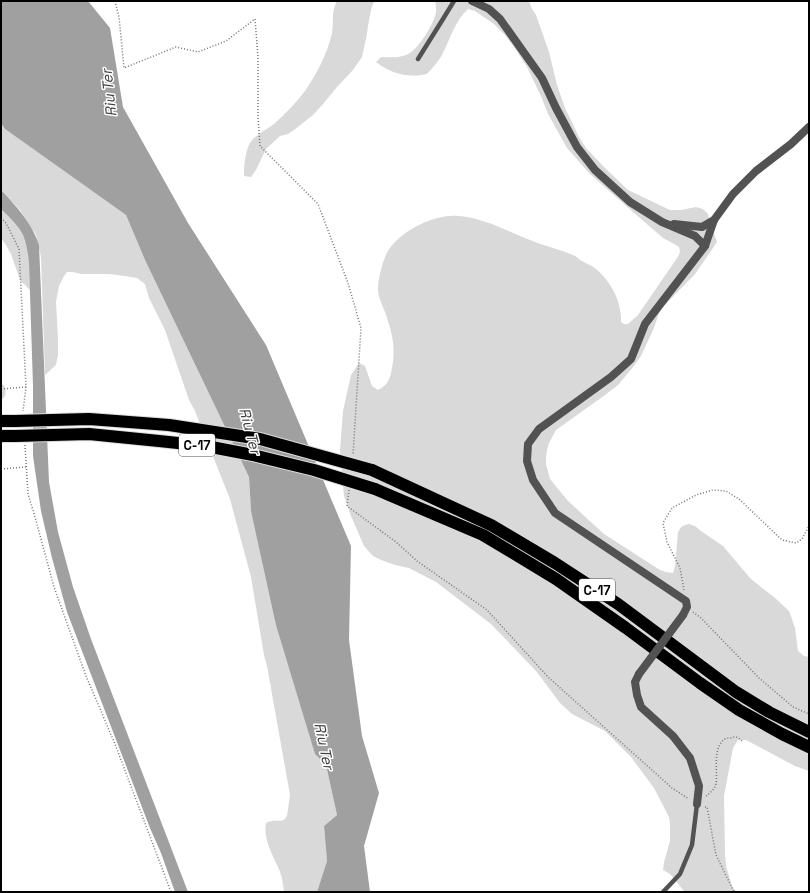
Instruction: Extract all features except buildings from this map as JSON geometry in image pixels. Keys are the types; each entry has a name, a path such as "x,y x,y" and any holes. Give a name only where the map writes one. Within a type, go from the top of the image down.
{"highway":[{"name":"C-17","path":"1,421 19,418 89,419 169,425 260,439 372,470 491,525 555,562 618,604 736,692 769,712 809,732"},
{"name":"C-17","path":"1,436 20,439 89,434 206,446 253,455 314,470 375,489 483,535 556,580 626,628 739,710 809,747"}],"street":[{"path":"472,1 489,9 500,19 542,78 556,108 578,147 595,170 630,202 662,222 695,236 705,246"},
{"path":"697,804 699,786 690,758 672,736 642,707 637,696 635,682 685,608 555,513 533,480 527,461 528,444 539,429 611,377 631,359 645,324 705,246 714,220 733,194 756,172 791,144 809,127"},
{"path":"662,222 683,226 702,227 714,220"}],"lane":[{"path":"418,59 454,1"},
{"path":"663,892 680,874 692,845 697,804"}],"path":[{"path":"115,1 119,17 124,68 176,47 198,52 226,41 255,19 258,57 258,117 260,146 318,204 348,283 361,328 352,461"},
{"path":"1,218 6,223 19,249 26,387 19,418"},
{"path":"1,389 26,387"},
{"path":"20,439 26,467 28,494 54,586 86,676 115,744 171,892"},
{"path":"1,469 26,467"},
{"path":"350,484 347,506 396,542 416,561 487,610 548,677 672,788 697,804 707,807 716,855 734,892"},
{"path":"809,526 802,539 796,543 782,540 739,500 726,491 713,490 696,495 672,508 663,523 667,542 680,568 685,608 701,618 759,678 793,707 809,714"},
{"path":"697,804 711,792 716,785 716,765 719,745 724,740 734,737 739,738 742,741"}],"shaded area":[{"path":"337,1 374,1 362,57 353,70 313,115 288,134 280,136 266,149 251,177 244,176 247,150 252,140 274,124 294,104 305,91 317,71 330,41 333,13"},
{"path":"435,1 529,1 536,15 549,52 557,85 565,108 586,148 628,190 670,210 681,210 696,207 703,209 708,214 717,242 696,273 663,307 641,356 618,385 556,430 549,443 546,464 550,479 568,501 604,534 660,570 673,573 678,532 682,526 689,524 695,526 723,546 750,578 789,611 795,628 798,651 804,656 809,657 809,771 795,766 746,740 738,740 733,748 724,796 725,853 726,866 732,886 737,892 684,891 670,874 663,870 670,841 669,817 654,788 631,757 605,731 572,714 560,703 536,671 491,624 436,582 409,568 395,565 373,556 364,546 344,496 340,451 343,411 351,375 359,363 365,366 372,386 378,390 386,384 389,378 394,353 393,340 380,300 378,289 379,280 388,251 409,230 429,220 439,217 468,217 495,225 535,242 574,255 596,269 608,282 615,293 619,304 621,322 624,324 628,324 638,315 679,255 680,251 679,247 663,238 590,174 567,148 548,114 527,67 514,47 494,24 475,11 468,9 460,18 441,56 427,74 413,76 400,74 388,70 376,62 381,57 403,56 413,51 418,46 427,33 435,16"},
{"path":"1,123 5,129 126,215 145,260 249,477 251,511 315,754 326,765 337,815 324,826 327,861 317,892 284,892 280,873 267,840 265,829 266,823 270,821 284,820 287,816 290,795 251,577 230,499 195,411 189,400 165,330 149,298 145,284 137,278 109,274 82,274 67,272 59,286 56,302 58,355 56,365 45,375 41,257 36,235 20,210 1,190"},
{"path":"1,209 19,228 26,241 29,262 30,290 20,280 11,254 1,238"},
{"path":"1,383 5,387 6,391 5,396 1,400"}],"water":[{"name":"Riu Ter","path":"1,1 88,1 110,28 123,107 188,223 266,345 351,546 349,640 362,736 379,793 364,846 370,892 317,892 327,861 324,826 337,815 326,765 315,754 276,625 251,511 249,477 145,260 126,215 5,129 1,123"},
{"path":"1,190 28,222 39,245 49,482 58,532 73,587 91,639 188,892 175,892 67,612 52,558 41,511 33,456 33,386 28,253 21,231 1,209"}]}
